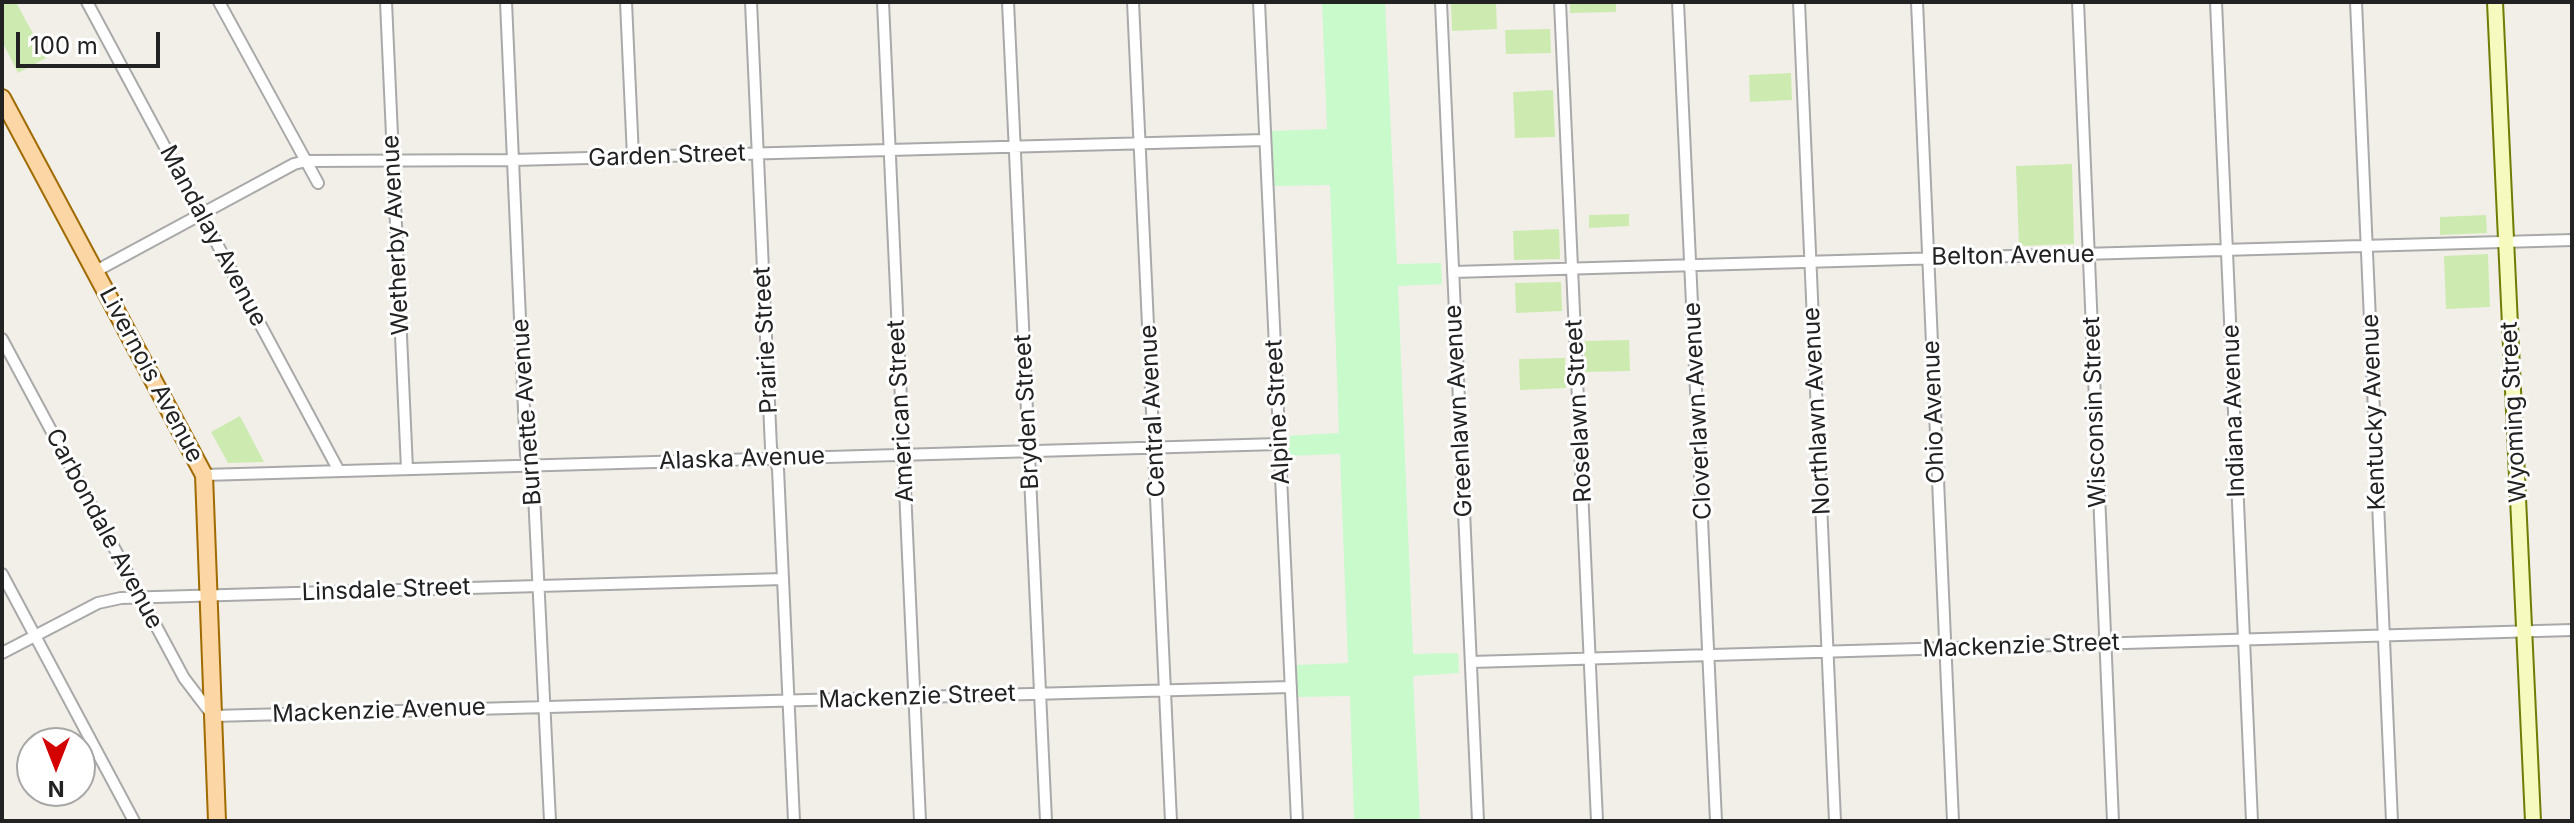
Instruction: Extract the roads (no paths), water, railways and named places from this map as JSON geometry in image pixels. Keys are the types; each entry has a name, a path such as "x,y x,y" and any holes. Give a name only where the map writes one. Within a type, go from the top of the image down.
{"main road":[{"name":"Livernois Avenue","path":"2,98 204,475 217,821"}],"street":[{"name":"Mandalay Avenue","path":"87,2 339,471"},
{"path":"219,2 318,183"},
{"name":"Wetherby Avenue","path":"386,2 407,469"},
{"name":"Burnette Avenue","path":"506,2 526,455 530,465 539,586 550,821"},
{"path":"626,2 633,157"},
{"name":"Prairie Street","path":"751,2 771,448 778,469 794,821"},
{"name":"American Street","path":"883,2 920,821"},
{"name":"Bryden Street","path":"1008,2 1046,821"},
{"name":"Central Avenue","path":"1133,2 1171,821"},
{"name":"Alpine Street","path":"1259,2 1297,821"},
{"name":"Greenlawn Avenue","path":"1441,2 1478,821"},
{"name":"Roselawn Street","path":"1560,2 1597,821"},
{"name":"Cloverlawn Avenue","path":"1678,2 1716,821"},
{"name":"Northlawn Avenue","path":"1799,2 1835,821"},
{"name":"Ohio Avenue","path":"1917,2 1953,821"},
{"name":"Wisconsin Street","path":"2078,2 2113,821"},
{"name":"Indiana Avenue","path":"2216,2 2252,821"},
{"name":"Kentucky Avenue","path":"2356,2 2392,821"},
{"name":"Wyoming Street","path":"2495,2 2533,821"},
{"name":"Garden Street","path":"96,271 294,164 306,161 513,160 1265,140"},
{"name":"Belton Avenue","path":"1453,272 2572,240"},
{"name":"Carbondale Avenue","path":"2,339 184,678 213,716"},
{"name":"Alaska Avenue","path":"204,475 1279,444"},
{"path":"2,574 134,821"},
{"name":"Linsdale Street","path":"2,653 98,603 141,598 783,579"},
{"name":"Mackenzie Street","path":"1471,662 2572,630"},
{"name":"Mackenzie Street","path":"544,707 1291,687"},
{"name":"Mackenzie Avenue","path":"213,716 544,707"}]}
